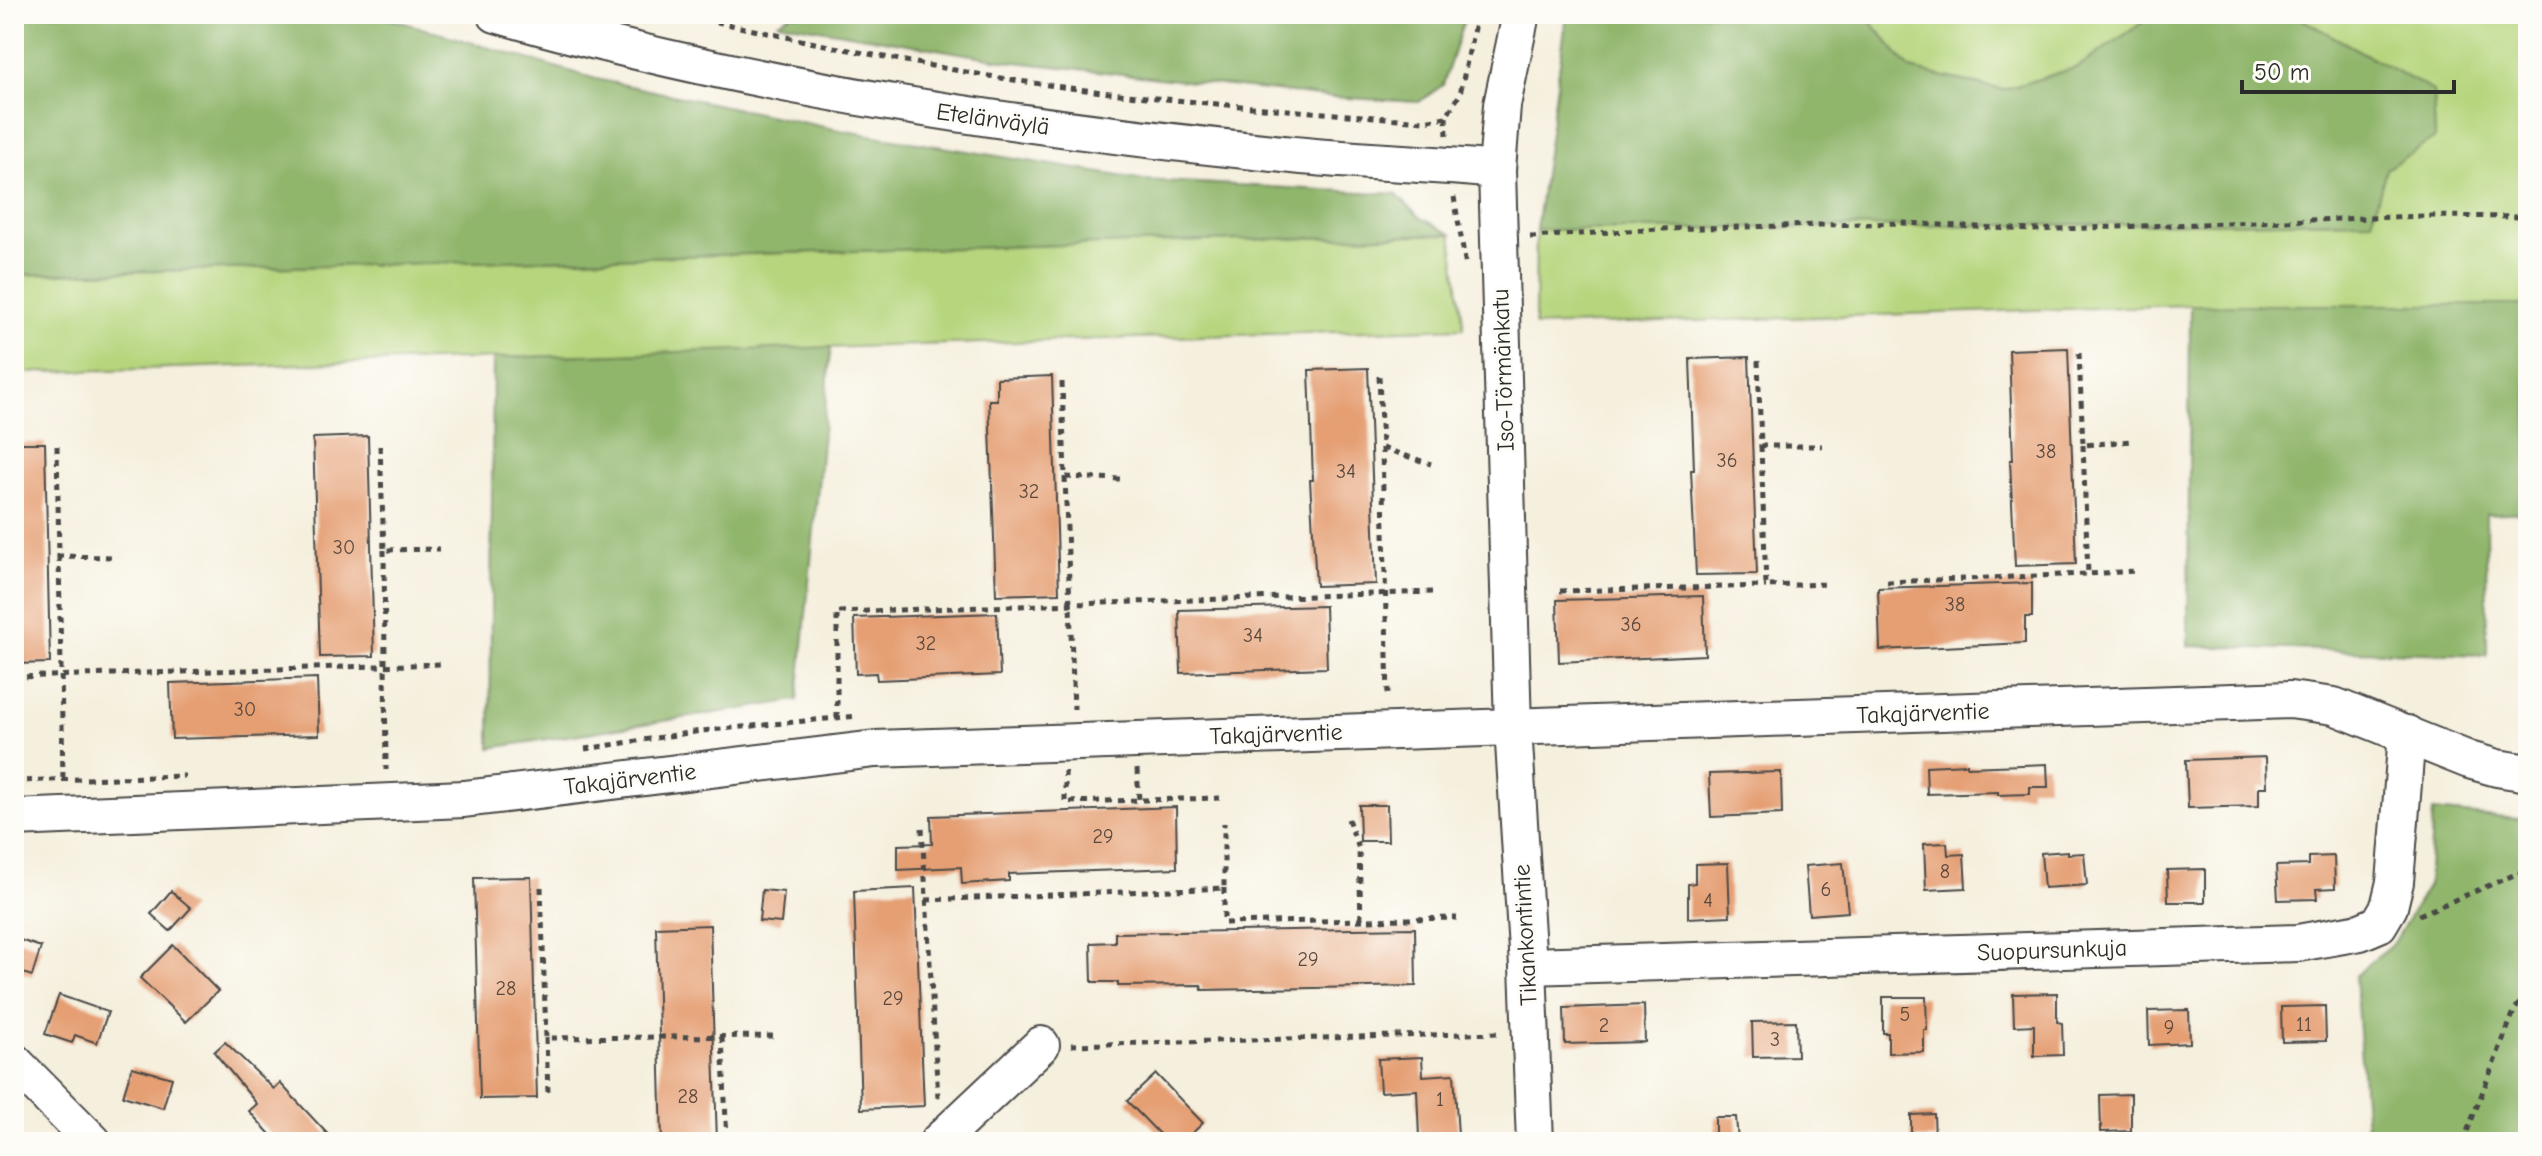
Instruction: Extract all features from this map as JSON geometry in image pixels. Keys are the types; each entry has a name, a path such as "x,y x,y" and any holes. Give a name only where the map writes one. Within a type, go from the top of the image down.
{"street":[{"name":"Etelänväylä","path":"496,14 652,55 840,95 1003,121 1295,156 1497,170"},
{"name":"Iso-Törmänkatu","path":"1513,727 1497,170 1502,105 1521,14"},
{"name":"Takajärventie","path":"14,818 464,799 1069,725 1513,727 2290,700 2334,706 2469,760 2528,773"},
{"name":"Tikankontintie","path":"1513,727 1535,1142"},
{"path":"2379,924 2389,907 2395,882 2407,734"},
{"name":"Suopursunkuja","path":"1528,966 2298,943 2360,932 2379,924"},
{"path":"939,1141 1041,1045"},
{"path":"14,1062 93,1142"}],"path":[{"path":"681,14 869,56 1021,81 1157,98 1393,119 1424,121 1446,117"},
{"path":"1462,243 1660,229 1904,223 2031,230 2423,216 2528,217"},
{"path":"2079,353 2088,574"},
{"path":"1758,361 1766,586"},
{"path":"1379,376 1388,698"},
{"path":"1062,382 1070,604 1065,802 1222,798"},
{"path":"2083,445 2131,441"},
{"path":"57,446 63,780"},
{"path":"380,446 386,770"},
{"path":"1761,446 1822,446"},
{"path":"1382,448 1431,464"},
{"path":"1065,477 1120,479"},
{"path":"384,550 439,549"},
{"path":"59,556 112,557"},
{"path":"1887,582 2135,571"},
{"path":"1560,591 1828,584"},
{"path":"837,718 837,612 1432,592"},
{"path":"14,677 442,664"},
{"path":"1348,819 1359,849 1361,920"},
{"path":"1224,823 1224,923 1457,918"},
{"path":"922,828 939,1141"},
{"path":"2379,924 2403,922 2528,869"},
{"path":"541,887 548,1093"},
{"path":"926,900 1224,888"},
{"path":"2463,1142 2515,1009 2528,993"},
{"path":"1041,1045 1529,1032"},
{"path":"546,1038 778,1036"},
{"path":"722,1037 727,1142"}],"green space":[{"path":"14,14 374,14 596,79 839,130 1144,180 1396,194 1419,217 1451,234 14,275 14,97 22,82 14,49"},
{"path":"792,14 1466,14 1443,85 1419,102 1328,97 1007,61 778,22"},
{"path":"1567,14 1864,14 1910,69 2003,90 2078,67 2155,14 2292,14 2433,91 2435,138 2386,169 2372,221 1536,230"},
{"path":"1864,14 2155,14 2078,67 2003,90 1910,69"},
{"path":"2292,14 2528,14 2528,305 2190,305 1535,326 1536,230 2372,221 2386,169 2435,137 2433,91"},
{"path":"1451,234 1464,328 14,373 14,275"},
{"path":"2190,305 2528,305 2528,512 2486,514 2487,655 2188,646"},
{"path":"831,347 798,700 490,748 493,358"},
{"path":"2433,811 2528,820 2528,1142 2367,1142 2355,976 2394,943 2428,885"}],"building":[{"path":"2068,348 2076,564 2015,566 2009,350"},
{"path":"1749,357 1757,574 1696,575 1690,359"},
{"path":"1368,368 1376,584 1316,586 1310,480 1313,480 1309,370"},
{"path":"1052,376 1059,593 996,595 989,400 997,400 997,378"},
{"path":"368,436 374,656 320,657 313,438"},
{"path":"14,443 45,443 50,663 14,664"},
{"path":"2032,583 2032,617 2025,617 2025,643 1880,650 1878,588"},
{"path":"1703,596 1705,655 1559,662 1557,600"},
{"path":"1325,606 1327,668 1181,673 1179,610"},
{"path":"997,613 1000,675 877,680 876,673 856,674 854,618"},
{"path":"317,678 319,735 172,739 170,683"},
{"path":"2266,757 2267,787 2259,787 2259,806 2188,808 2186,760"},
{"path":"1967,764 1967,767 2047,764 2048,787 2030,787 2030,794 1927,794 1926,766"},
{"path":"1781,772 1782,814 1711,817 1709,774"},
{"path":"1359,805 1387,805 1388,841 1360,841"},
{"path":"1176,807 1177,868 1009,874 1009,881 962,884 961,867 898,870 898,845 932,844 931,816"},
{"path":"1947,843 1948,855 1964,854 1966,888 1926,890 1924,844"},
{"path":"2068,851 2068,854 2084,853 2087,885 2044,888 2041,853"},
{"path":"2334,856 2335,888 2316,889 2317,899 2278,900 2276,866 2309,865 2309,857"},
{"path":"1728,863 1730,916 1688,918 1688,884 1695,883 1695,864"},
{"path":"1843,863 1848,912 1809,915 1805,866"},
{"path":"2205,869 2205,902 2168,902 2167,870"},
{"path":"531,877 537,1098 480,1099 474,878"},
{"path":"915,888 924,1106 861,1109 854,891"},
{"path":"762,890 784,892 781,923 759,921"},
{"path":"171,891 191,908 170,931 151,914"},
{"path":"710,925 717,1142 662,1142 656,927"},
{"path":"1415,928 1416,986 1202,990 1201,985 1118,986 1118,982 1092,982 1091,943 1115,942 1115,933"},
{"path":"14,938 41,947 32,976 14,970"},
{"path":"173,945 218,991 186,1022 140,978"},
{"path":"2057,993 2057,1022 2062,1023 2063,1055 2034,1056 2034,1025 2014,1026 2013,994"},
{"path":"59,995 108,1012 97,1043 75,1035 72,1043 45,1034"},
{"path":"1883,997 1926,997 1924,1052 1888,1053 1888,1033 1883,1033"},
{"path":"1644,1005 1645,1042 1565,1044 1564,1008"},
{"path":"2325,1006 2326,1041 2282,1042 2281,1007"},
{"path":"2189,1010 2190,1043 2149,1045 2148,1011"},
{"path":"1796,1021 1797,1056 1753,1057 1752,1022"},
{"path":"225,1042 274,1089 280,1083 335,1142 277,1142 249,1111 257,1104 214,1052"},
{"path":"1422,1057 1423,1076 1454,1074 1458,1135 1419,1138 1417,1090 1380,1092 1378,1059"},
{"path":"132,1067 172,1078 163,1108 123,1096"},
{"path":"1156,1074 1203,1123 1183,1142 1167,1142 1127,1101"},
{"path":"2131,1094 2131,1131 2101,1132 2100,1095"},
{"path":"1934,1114 1935,1139 1911,1139 1911,1115"},
{"path":"1715,1117 1736,1117 1738,1142 1715,1142"}]}
